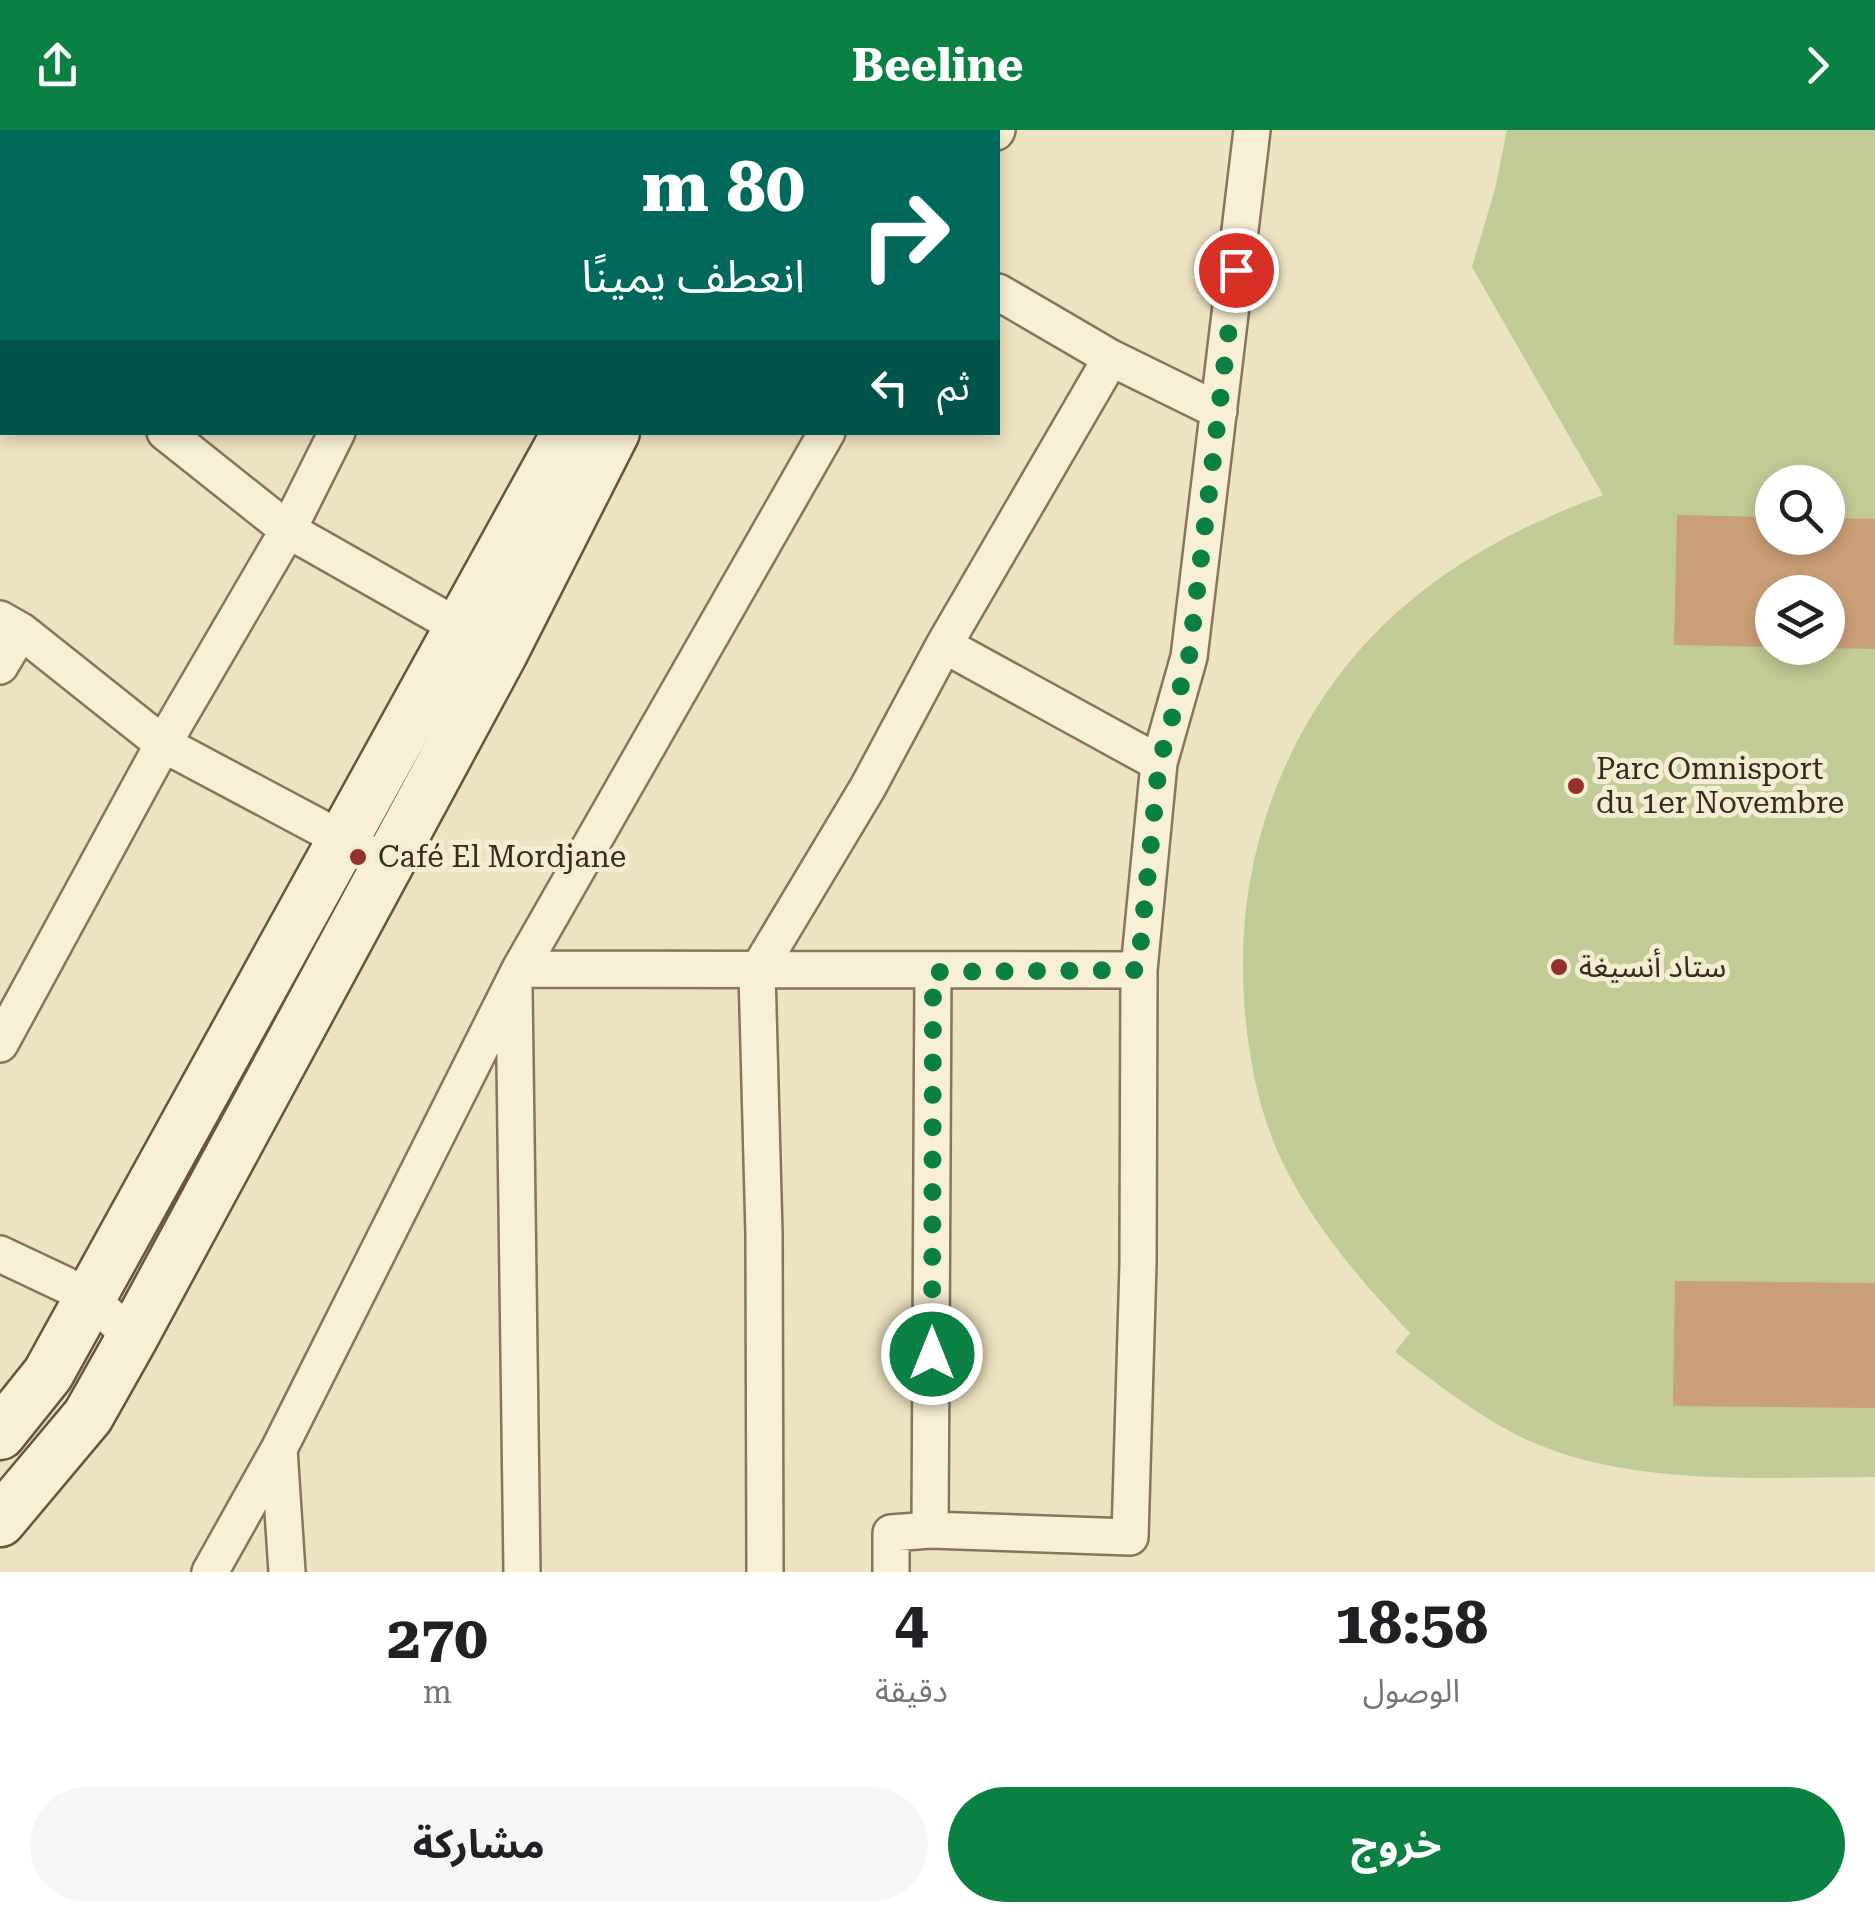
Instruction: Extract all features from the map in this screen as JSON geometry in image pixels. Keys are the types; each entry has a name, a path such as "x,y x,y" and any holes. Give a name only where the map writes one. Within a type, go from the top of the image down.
{"main road":[{"path":"0,1434 48,1374 566,435"},
{"path":"0,1521 88,1416 132,1338 502,653 612,435"}],"street":[{"path":"891,1572 891,1533 930,1530 1130,1537 1138,1264 1138,970 1159,764 1189,657 1252,130"},
{"path":"1000,293 1111,358 1219,411"},
{"path":"765,1572 764,1234 757,972 868,787 944,646 1111,358"},
{"path":"169,435 288,530 502,653"},
{"path":"0,1044 163,744 288,530 336,435"},
{"path":"210,1572 279,1449 517,976 826,435"},
{"path":"0,666 10,625 163,744 387,863"},
{"path":"944,646 1159,764"},
{"path":"517,976 1138,970"},
{"path":"930,1530 933,972"},
{"path":"517,976 522,1572"},
{"path":"0,1254 89,1296 132,1338"},
{"path":"279,1449 287,1572"}],"green space":[{"name":"Parc Omnisport du 1er Novembre","path":"1507,130 1875,130 1875,1477 1691,1476 1600,1464 1556,1451 1484,1416 1395,1352 1410,1333 1316,1220 1286,1169 1260,1102 1245,1016 1245,917 1254,862 1269,808 1316,708 1348,663 1386,622 1429,586 1513,534 1603,495 1472,267"}],"building":[{"path":"1677,515 1755,517 1755,555 1845,555 1845,518 1875,519 1875,649 1845,648 1845,575 1755,575 1755,647 1674,645"},
{"path":"1675,1281 1875,1283 1875,1408 1673,1406"}],"place":[{"name":"Parc Omnisport du 1er Novembre","path":"1576,786"},
{"name":"Café El Mordjane","path":"358,857"},
{"name":"ستاد أنسيغة","path":"1559,967"}],"route":[{"path":"932,1354 933,972 1138,970 1159,764 1189,657 1236,270"}]}
